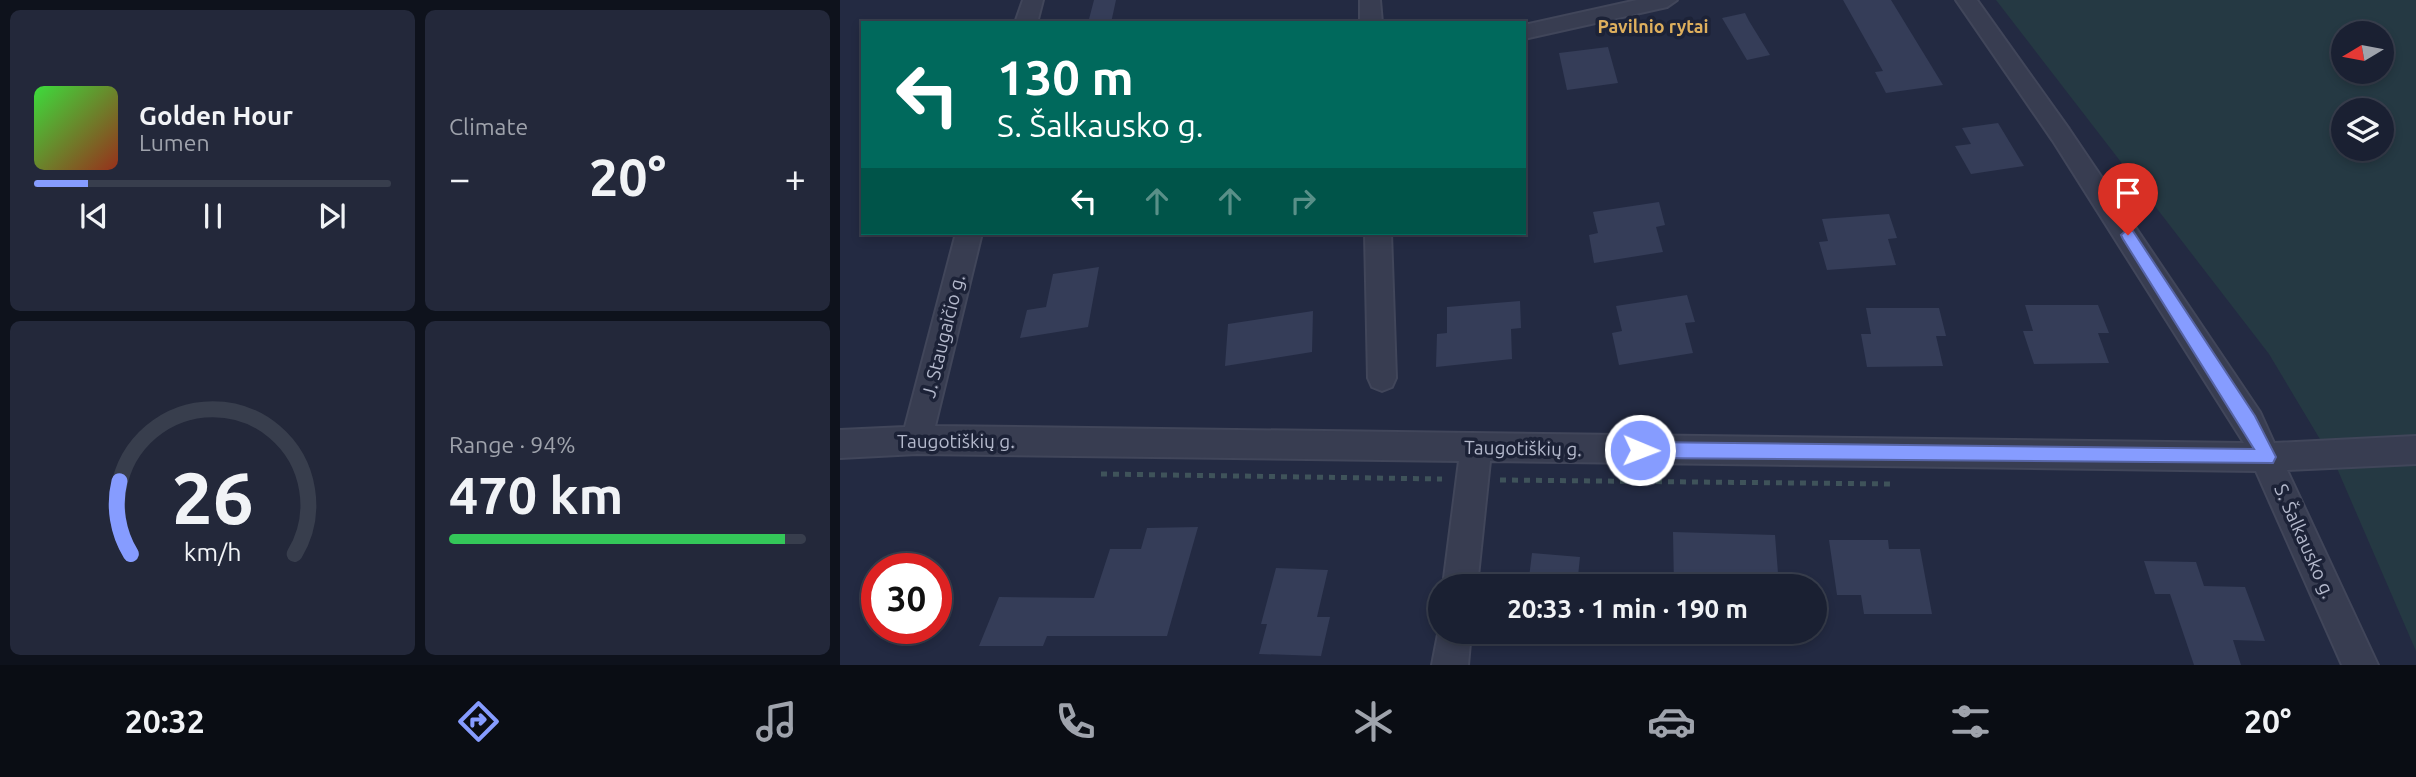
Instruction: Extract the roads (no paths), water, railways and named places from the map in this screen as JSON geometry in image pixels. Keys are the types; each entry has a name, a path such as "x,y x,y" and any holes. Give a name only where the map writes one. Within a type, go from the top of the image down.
{"street":[{"path":"1027,21 1033,0"},
{"path":"1370,0 1371,21"},
{"path":"1526,32 1667,0"},
{"name":"S. Šalkausko g.","path":"1966,0 2155,275 2249,421 2360,665"},
{"name":"J. Staugaičio g.","path":"917,440 968,235"},
{"path":"1378,235 1382,378"},
{"name":"Taugotiškių g.","path":"840,444 917,440 2267,457 2416,450"},
{"path":"1462,574 1476,448"},
{"path":"1450,665 1453,644"}],"district":[{"name":"Pavilnio rytai","path":"1653,27"}]}
